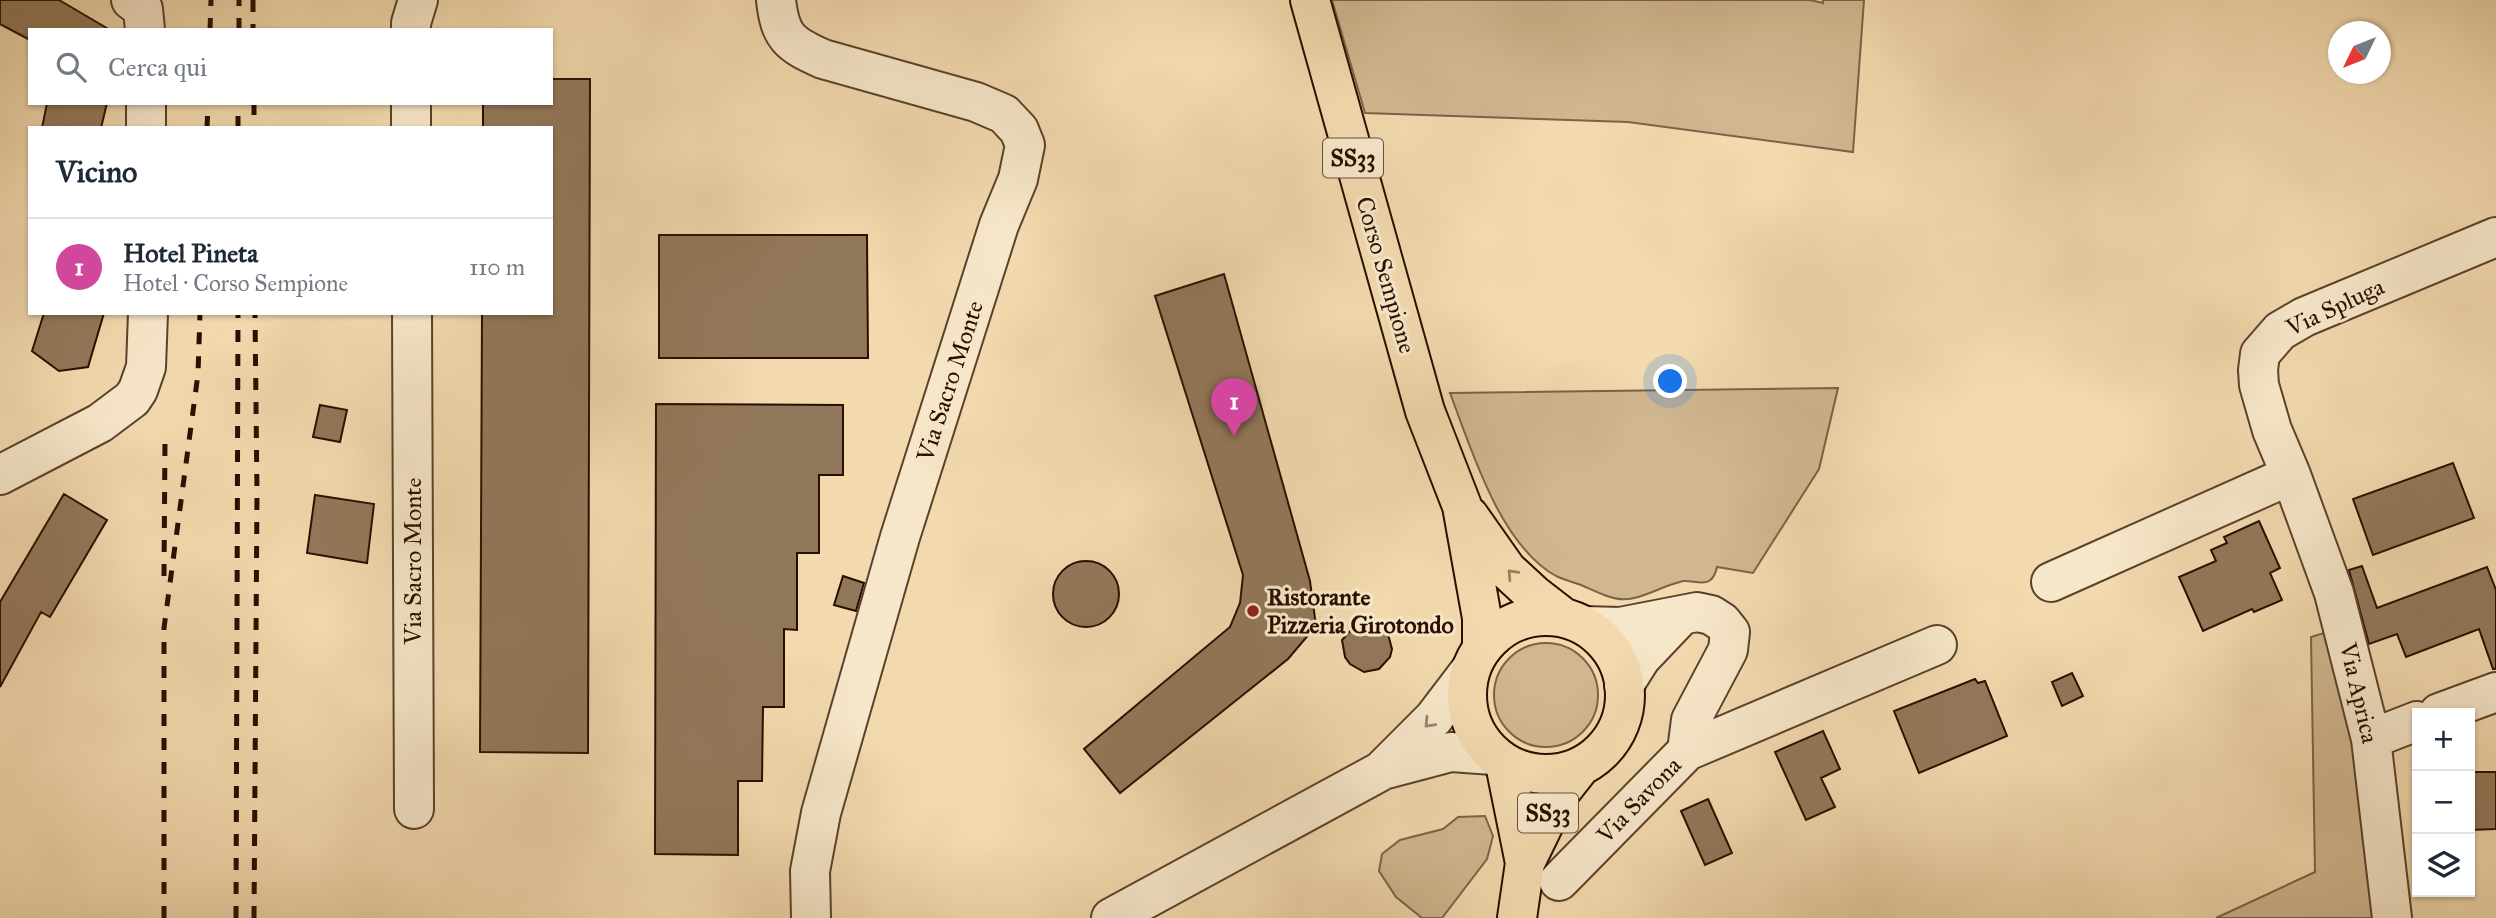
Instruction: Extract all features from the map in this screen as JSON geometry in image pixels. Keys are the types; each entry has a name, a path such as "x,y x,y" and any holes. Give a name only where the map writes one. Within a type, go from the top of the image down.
{"main road":[{"name":"Corso Sempione","path":"1310,0 1425,411 1462,506 1480,605 1476,660"},
{"name":"Corso Sempione","path":"1462,506 1507,570 1533,594 1574,622"},
{"path":"1541,616 1574,622 1602,639 1615,656 1624,685 1622,720 1613,739 1599,755 1580,767 1562,774 1523,772 1499,759 1482,744 1471,721 1466,697 1476,660 1498,631 1518,621 1541,616"},
{"name":"SS33","path":"1499,759 1525,863"},
{"name":"SS33","path":"1517,918 1525,863 1558,795 1580,767"}],"street":[{"path":"131,0 143,9 145,28"},
{"path":"411,28 418,0"},
{"name":"Via Sacro Monte","path":"776,0 779,23 784,34 801,50 822,59 976,102 1004,114 1019,130 1025,145 1018,179 999,225 900,537 821,813 810,872 811,918"},
{"path":"146,105 146,126"},
{"path":"411,105 411,126"},
{"name":"Via Spluga","path":"2291,475 2272,430 2259,384 2260,354 2269,343 2280,331 2304,317 2496,237"},
{"path":"0,475 100,423 132,399 146,368 148,315"},
{"name":"Via Sacro Monte","path":"412,315 414,809"},
{"path":"2051,582 2291,475"},
{"name":"Via Aprica","path":"2291,475 2334,593 2371,739 2392,918"},
{"path":"1574,622 1620,627 1696,612 1711,615 1722,622 1730,632 1728,650 1691,720 1687,751"},
{"path":"1624,685 1641,658 1681,616"},
{"name":"Via Savona","path":"1559,881 1687,751 1937,645"},
{"path":"1383,770 1443,709 1476,660"},
{"path":"2453,708 2496,692"},
{"path":"2371,739 2412,724"},
{"path":"1111,918 1383,770 1451,752 1499,759"}],"shaded area":[{"path":"1332,0 1810,0 1823,3 1823,0 1864,0 1853,152 1628,122 1365,113"},
{"path":"1838,388 1819,469 1753,573 1717,567 1711,580 1706,582 1683,581 1629,599 1613,598 1556,576 1536,562 1519,542 1490,495 1450,393"},
{"path":"2334,630 2363,751 2380,918 2216,918 2315,872 2311,637"},
{"path":"1546,643 1566,647 1583,658 1594,675 1598,695 1594,715 1583,732 1566,743 1546,747 1526,743 1509,732 1498,715 1494,695 1498,675 1509,658 1526,647"},
{"path":"1485,816 1493,836 1487,859 1442,918 1422,918 1396,897 1379,871 1382,854 1400,840 1443,829 1458,817"}],"building":[{"path":"0,0 59,0 107,28 28,28 28,39 0,24"},
{"path":"553,79 590,79 588,753 480,752 482,315 553,315 553,126 483,126 483,105 553,105"},
{"path":"47,105 107,105 101,126 42,126"},
{"path":"659,235 867,235 868,358 659,358"},
{"path":"1224,274 1310,581 1316,626 1288,659 1120,793 1084,749 1230,627 1240,603 1243,575 1155,296"},
{"path":"43,315 103,315 88,367 59,371 32,351"},
{"path":"656,404 843,405 843,475 819,475 819,553 797,553 797,630 784,629 784,707 763,707 762,781 738,781 738,855 655,854"},
{"path":"320,405 347,410 340,442 313,437"},
{"path":"2453,463 2474,518 2373,555 2353,499"},
{"path":"64,494 107,520 50,617 41,612 0,687 0,602"},
{"path":"315,495 374,504 367,563 307,553"},
{"path":"2259,521 2280,568 2270,573 2282,600 2254,612 2252,609 2203,631 2179,577 2216,561 2211,550 2227,543 2224,537"},
{"path":"1086,561 1099,563 1109,571 1117,581 1117,607 1109,617 1099,625 1086,627 1073,625 1063,617 1055,607 1053,594 1055,581 1063,571 1073,563"},
{"path":"2362,566 2377,608 2487,567 2496,590 2496,669 2493,669 2479,629 2406,657 2397,634 2369,644 2349,570"},
{"path":"843,576 864,583 856,611 834,605"},
{"path":"1368,624 1383,629 1388,634 1392,649 1390,657 1379,669 1364,672 1350,664 1345,657 1342,640 1353,628"},
{"path":"2072,673 2083,696 2062,706 2052,682"},
{"path":"1975,679 1978,683 1985,681 2007,736 1919,773 1894,711"},
{"path":"1823,731 1840,769 1821,778 1835,807 1806,820 1775,752"},
{"path":"2475,772 2496,772 2496,829 2475,830"},
{"path":"1708,799 1732,853 1705,865 1681,811"}],"railway":[{"path":"210,28 211,0"},
{"path":"239,0 239,28"},
{"path":"253,0 253,28"},
{"path":"207,126 208,105"},
{"path":"238,105 238,126"},
{"path":"254,105 254,126"},
{"path":"164,918 164,628 198,374 200,315"},
{"path":"236,918 238,315"},
{"path":"254,918 257,494 255,315"},
{"path":"164,576 165,440"}],"place":[{"name":"Hotel Pineta","path":"1234,436"},
{"name":"Ristorante Pizzeria Girotondo","path":"1253,611"}]}
